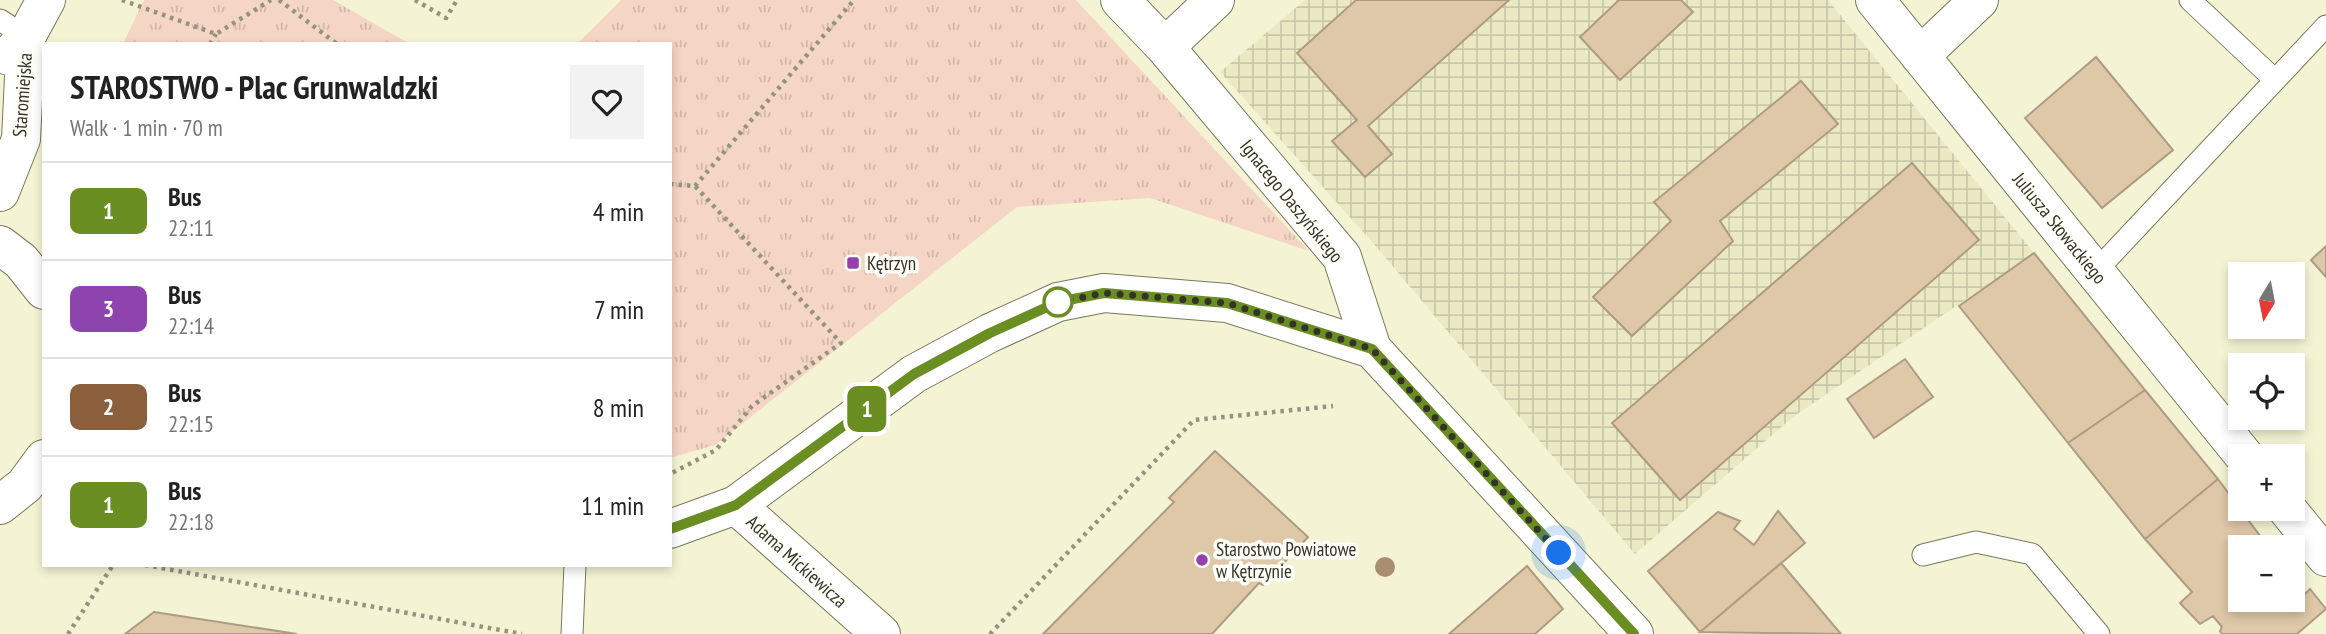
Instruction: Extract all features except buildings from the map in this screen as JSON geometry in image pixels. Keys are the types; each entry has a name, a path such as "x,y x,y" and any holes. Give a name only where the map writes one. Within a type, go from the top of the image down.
{"street":[{"name":"Staromiejska","path":"0,67 13,29 46,0"},
{"name":"Ignacego Daszyńskiego","path":"1120,0 1165,47 1342,257 1372,349 1634,634"},
{"path":"1165,47 1215,0"},
{"name":"Juliusza Słowackiego","path":"1875,0 2234,444"},
{"path":"1920,56 1979,0"},
{"name":"Staromiejska","path":"0,192 21,139 13,29"},
{"path":"0,245 21,261 42,287"},
{"path":"736,505 914,374 990,333 1058,302 1104,293 1227,303 1372,349"},
{"name":"Adama Mickiewicza","path":"672,528 736,505 881,634"},
{"path":"2297,521 2326,557"}],"lane":[{"path":"2190,0 2275,80"},
{"path":"2095,272 2326,26"},
{"path":"1923,555 1976,542 2032,554 2099,634"},
{"path":"572,634 575,567"}],"path":[{"path":"122,0 216,34"},
{"path":"211,42 216,34 271,0"},
{"path":"278,0 334,42"},
{"path":"415,0 446,18 457,0"},
{"path":"695,186 854,0"},
{"path":"672,184 695,186 841,343 752,406 716,450 672,473"},
{"path":"990,634 1194,420 1333,405"},
{"path":"68,634 112,567"},
{"path":"156,567 522,634"}],"shaded area":[{"path":"1305,0 1828,0 2034,253 1793,417 1635,554 1373,243 1220,72"}],"green space":[{"path":"144,0 333,0 406,42 124,42"},
{"path":"621,0 1076,0 1309,251 1150,198 1017,207 715,445 672,457 672,42 579,42"}],"bus line":[{"name":"1","path":"672,528 736,505 914,374 990,333 1058,302 1104,293 1227,303 1372,349 1634,634"}],"place":[{"name":"Kętrzyn","path":"853,263"},
{"name":"Starostwo Powiatowe w Kętrzynie","path":"1202,560"}],"route":[{"path":"1058,302 1104,293 1227,303 1372,349 1559,553"}]}
